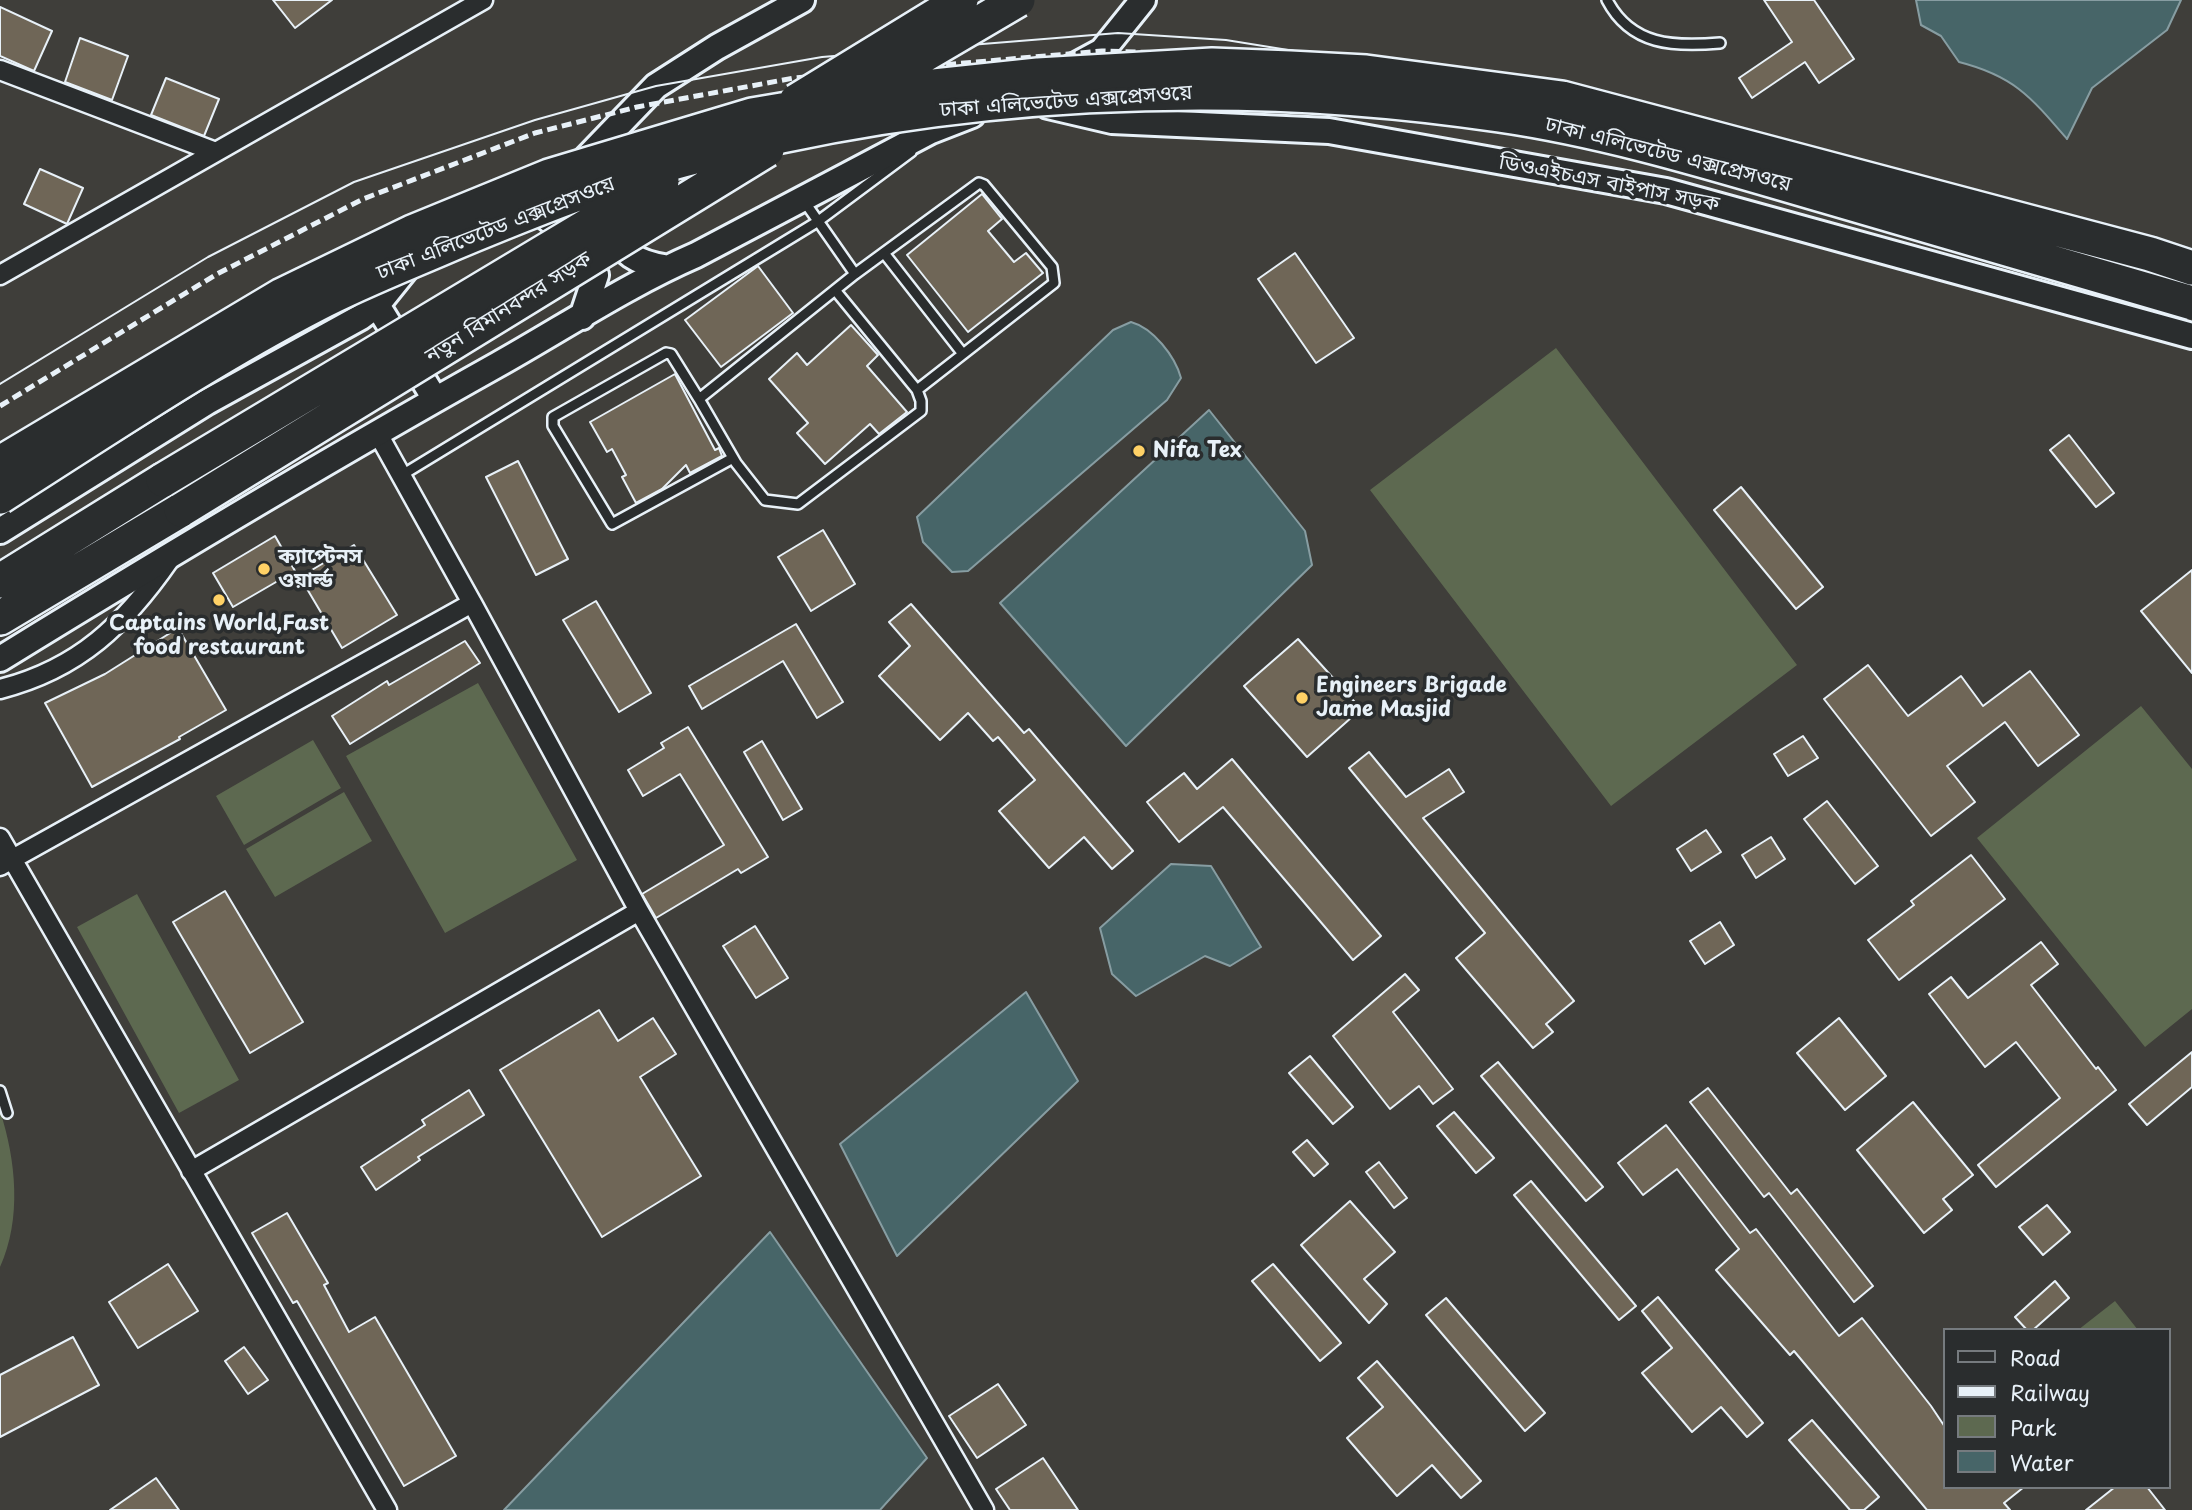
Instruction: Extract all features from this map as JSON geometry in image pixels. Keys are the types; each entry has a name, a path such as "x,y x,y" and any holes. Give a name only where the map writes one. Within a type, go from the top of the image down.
{"highway":[{"name":"নতুন বিমানবন্দর সড়ক","path":"0,618 181,510 822,115 1018,0"},
{"name":"নতুন বিমানবন্দর সড়ক","path":"0,582 163,480 948,5"},
{"name":"ঢাকা এলিভেটেড এক্সপ্রেসওয়ে","path":"0,463 282,295 412,232 549,176 752,115 906,89 1038,75 1212,65 1290,68 1366,72 1562,98 2150,254 2192,268"},
{"name":"ঢাকা এলিভেটেড এক্সপ্রেসওয়ে","path":"0,497 180,383 305,311 362,282 549,204 682,160 831,127 958,108 1169,94 1270,93 1502,115 1613,137 1717,164 2192,303"}],"main road":[{"path":"0,531 207,402 377,305 402,271 424,253 478,226 532,205 555,189 596,150 656,86 717,47 802,0"},
{"path":"0,659 377,432 582,317 664,267 696,255 930,131 1013,99 1102,51 1143,0"},
{"name":"ডিওএইচএস বাইপাস সড়ক","path":"1013,99 1112,121 1329,131 1666,191 2192,336"},
{"path":"596,150 587,171 587,189 611,234 630,257 643,264 664,267"},
{"path":"532,205 579,244 596,275 582,317"},
{"path":"377,305 435,400"}],"street":[{"path":"0,275 483,0"},
{"path":"0,70 214,151"},
{"path":"377,432 639,912 984,1510"},
{"path":"0,688 72,660 98,643 141,601 176,551"},
{"path":"6,862 471,603"},
{"path":"0,838 6,862 191,1171 387,1510"},
{"path":"191,1171 639,912"}],"lane":[{"path":"1607,0 1629,28 1648,40 1680,46 1720,43"},
{"path":"402,475 817,222 903,160 930,131"},
{"path":"699,399 855,274 979,183 1052,267 1054,283 917,390"},
{"path":"803,200 855,274"},
{"path":"884,253 963,354"},
{"path":"733,458 612,524 553,426 553,417 666,353 671,354 733,458 765,500 797,503 921,411 917,390 835,290"},
{"path":"0,1091 7,1113"}],"green space":[{"path":"1556,348 1797,665 1611,806 1370,490"},
{"path":"478,683 577,860 445,933 346,756"},
{"path":"2141,706 2192,769 2192,1009 2145,1047 1977,838"},
{"path":"313,740 341,788 244,845 216,796"},
{"path":"344,792 372,841 275,897 246,849"},
{"path":"137,894 239,1080 179,1113 77,927"},
{"path":"0,1111 13,1169 14,1209 12,1229 0,1267"},
{"path":"2115,1301 2136,1328 2081,1328"}],"water":[{"path":"1916,0 2181,0 2167,30 2092,88 2067,139 2032,100 2008,81 1959,62 1941,36 1921,25"},
{"path":"1131,322 1147,330 1162,344 1178,370 1181,378 1167,400 968,571 952,572 923,542 917,517 1113,330"},
{"path":"1209,410 1305,531 1312,565 1126,746 1000,603"},
{"path":"1171,864 1211,866 1261,947 1230,966 1205,956 1136,996 1112,974 1100,928"},
{"path":"1026,992 1078,1081 897,1256 840,1144"},
{"path":"770,1232 927,1458 880,1510 504,1510"}],"building":[{"path":"273,0 332,0 295,28"},
{"path":"1764,0 1814,0 1854,59 1819,83 1805,62 1752,98 1739,78 1792,42"},
{"path":"0,7 52,31 34,71 0,56"},
{"path":"80,38 128,56 112,100 65,82"},
{"path":"166,78 219,99 204,136 151,115"},
{"path":"40,169 83,188 67,224 24,204"},
{"path":"982,194 1002,219 988,231 1014,262 1026,253 1043,273 968,332 907,255"},
{"path":"1295,253 1354,338 1316,363 1258,279"},
{"path":"758,266 793,313 721,367 685,320"},
{"path":"851,325 878,355 867,366 907,412 879,434 870,424 825,464 797,433 808,423 769,379 797,353 807,365"},
{"path":"675,374 715,450 719,448 722,456 690,473 686,465 662,489 636,503 622,477 626,475 612,449 607,452 590,422"},
{"path":"2069,435 2114,493 2096,507 2050,450"},
{"path":"518,461 568,559 536,575 486,477"},
{"path":"1741,487 1823,587 1796,609 1714,510"},
{"path":"823,530 855,584 811,611 778,557"},
{"path":"275,536 295,571 233,607 213,573"},
{"path":"354,545 397,615 342,648 300,577"},
{"path":"2192,570 2192,673 2141,611"},
{"path":"596,601 651,693 619,712 563,620"},
{"path":"911,604 1024,733 1029,729 1133,851 1112,869 1084,837 1049,868 999,811 1035,780 998,737 993,741 968,713 940,740 879,676 910,646 889,622"},
{"path":"796,624 843,702 817,718 783,661 702,709 689,686"},
{"path":"178,628 226,710 179,737 180,739 92,787 45,703 105,674"},
{"name":"Engineers Brigade Jame Masjid","path":"1298,639 1361,709 1307,757 1244,686"},
{"path":"465,641 480,663 350,744 332,716 387,681 389,685"},
{"path":"1868,665 1908,716 1961,676 1983,706 2030,671 2079,735 2038,766 2005,722 1947,766 1975,802 1931,836 1824,699"},
{"path":"688,727 768,857 741,873 738,869 656,918 642,894 724,845 680,774 643,796 628,770 664,748 661,743"},
{"path":"1803,736 1818,758 1788,776 1774,754"},
{"path":"762,741 802,809 783,820 744,752"},
{"path":"1369,752 1406,797 1449,769 1464,792 1423,818 1574,1001 1546,1024 1553,1032 1533,1048 1456,958 1485,933 1349,768"},
{"path":"1232,759 1381,936 1353,960 1223,807 1179,842 1147,802 1184,773 1197,789"},
{"path":"1827,801 1878,866 1855,884 1804,819"},
{"path":"1706,830 1721,852 1691,871 1677,849"},
{"path":"1771,837 1785,859 1756,878 1742,855"},
{"path":"1971,855 2005,899 1899,980 1868,940 1914,905 1911,901"},
{"path":"225,891 303,1022 250,1053 173,922"},
{"path":"1720,922 1734,945 1705,964 1690,941"},
{"path":"755,926 788,978 756,998 723,946"},
{"path":"2041,942 2058,964 2031,985 2096,1069 2098,1067 2116,1090 1996,1187 1978,1165 2060,1098 2016,1042 1985,1067 1929,994 1951,977 1968,998"},
{"path":"1405,974 1419,990 1393,1012 1453,1089 1433,1104 1419,1086 1390,1109 1333,1036"},
{"path":"599,1010 618,1041 653,1018 676,1054 640,1077 701,1176 602,1237 500,1070"},
{"path":"1839,1018 1886,1076 1845,1110 1797,1053"},
{"path":"2192,1052 2192,1087 2147,1125 2129,1104"},
{"path":"1310,1056 1353,1107 1333,1124 1289,1073"},
{"path":"1498,1062 1603,1187 1586,1201 1481,1076"},
{"path":"1708,1088 1791,1194 1797,1189 1873,1286 1854,1302 1769,1193 1764,1197 1690,1102"},
{"path":"469,1090 484,1115 418,1157 420,1160 376,1190 361,1167 425,1125 422,1120"},
{"path":"1913,1102 1973,1175 1943,1199 1952,1210 1924,1233 1857,1150"},
{"path":"1454,1112 1494,1158 1476,1173 1437,1126"},
{"path":"1666,1125 1750,1233 1756,1229 1839,1336 1862,1318 1931,1406 1944,1426 1944,1489 2022,1489 2004,1503 2010,1510 1927,1510 1794,1351 1790,1355 1716,1270 1739,1249 1677,1169 1643,1195 1618,1163"},
{"path":"1307,1140 1328,1164 1314,1176 1293,1152"},
{"path":"1379,1162 1407,1198 1394,1208 1366,1172"},
{"path":"1531,1181 1636,1306 1619,1320 1514,1195"},
{"path":"1350,1201 1395,1252 1364,1279 1387,1304 1369,1323 1301,1245"},
{"path":"2047,1205 2070,1232 2043,1255 2019,1227"},
{"path":"287,1213 328,1283 324,1285 349,1332 375,1317 456,1456 404,1486 297,1301 293,1303 252,1233"},
{"path":"168,1264 198,1311 138,1348 109,1302"},
{"path":"1273,1264 1341,1343 1320,1361 1252,1281"},
{"path":"2055,1281 2069,1298 2035,1328 2025,1328 2015,1317"},
{"path":"1658,1297 1763,1423 1747,1437 1721,1407 1692,1432 1642,1373 1672,1348 1642,1311"},
{"path":"1446,1298 1545,1413 1525,1431 1426,1315"},
{"path":"73,1337 99,1385 0,1437 0,1375"},
{"path":"244,1347 268,1380 248,1394 225,1361"},
{"path":"1377,1361 1481,1481 1461,1498 1432,1465 1397,1496 1347,1438 1383,1407 1358,1378"},
{"path":"998,1384 1026,1425 977,1458 949,1416"},
{"path":"1812,1420 1879,1497 1864,1510 1850,1510 1789,1440"},
{"path":"1043,1458 1078,1510 1010,1510 996,1489"},
{"path":"156,1478 179,1510 110,1510"},
{"path":"2112,1489 2149,1489 2165,1510 2086,1510"}],"tram line":[{"path":"0,384 208,257 354,182 535,120 656,86 822,57 1118,33 1226,40 1406,69 2047,226 2192,267"}],"railway":[{"path":"0,406 217,274 363,199 535,133 637,107 794,78 1102,51 1223,55 1397,80 2042,244 2192,286"}],"place":[{"name":"Nifa Tex","path":"1139,451"},
{"name":"ক্যাপ্টেনস ওয়ার্ল্ড","path":"264,569"},
{"name":"Captains World,Fast food restaurant","path":"219,600"},
{"name":"Engineers Brigade Jame Masjid","path":"1302,698"}]}
